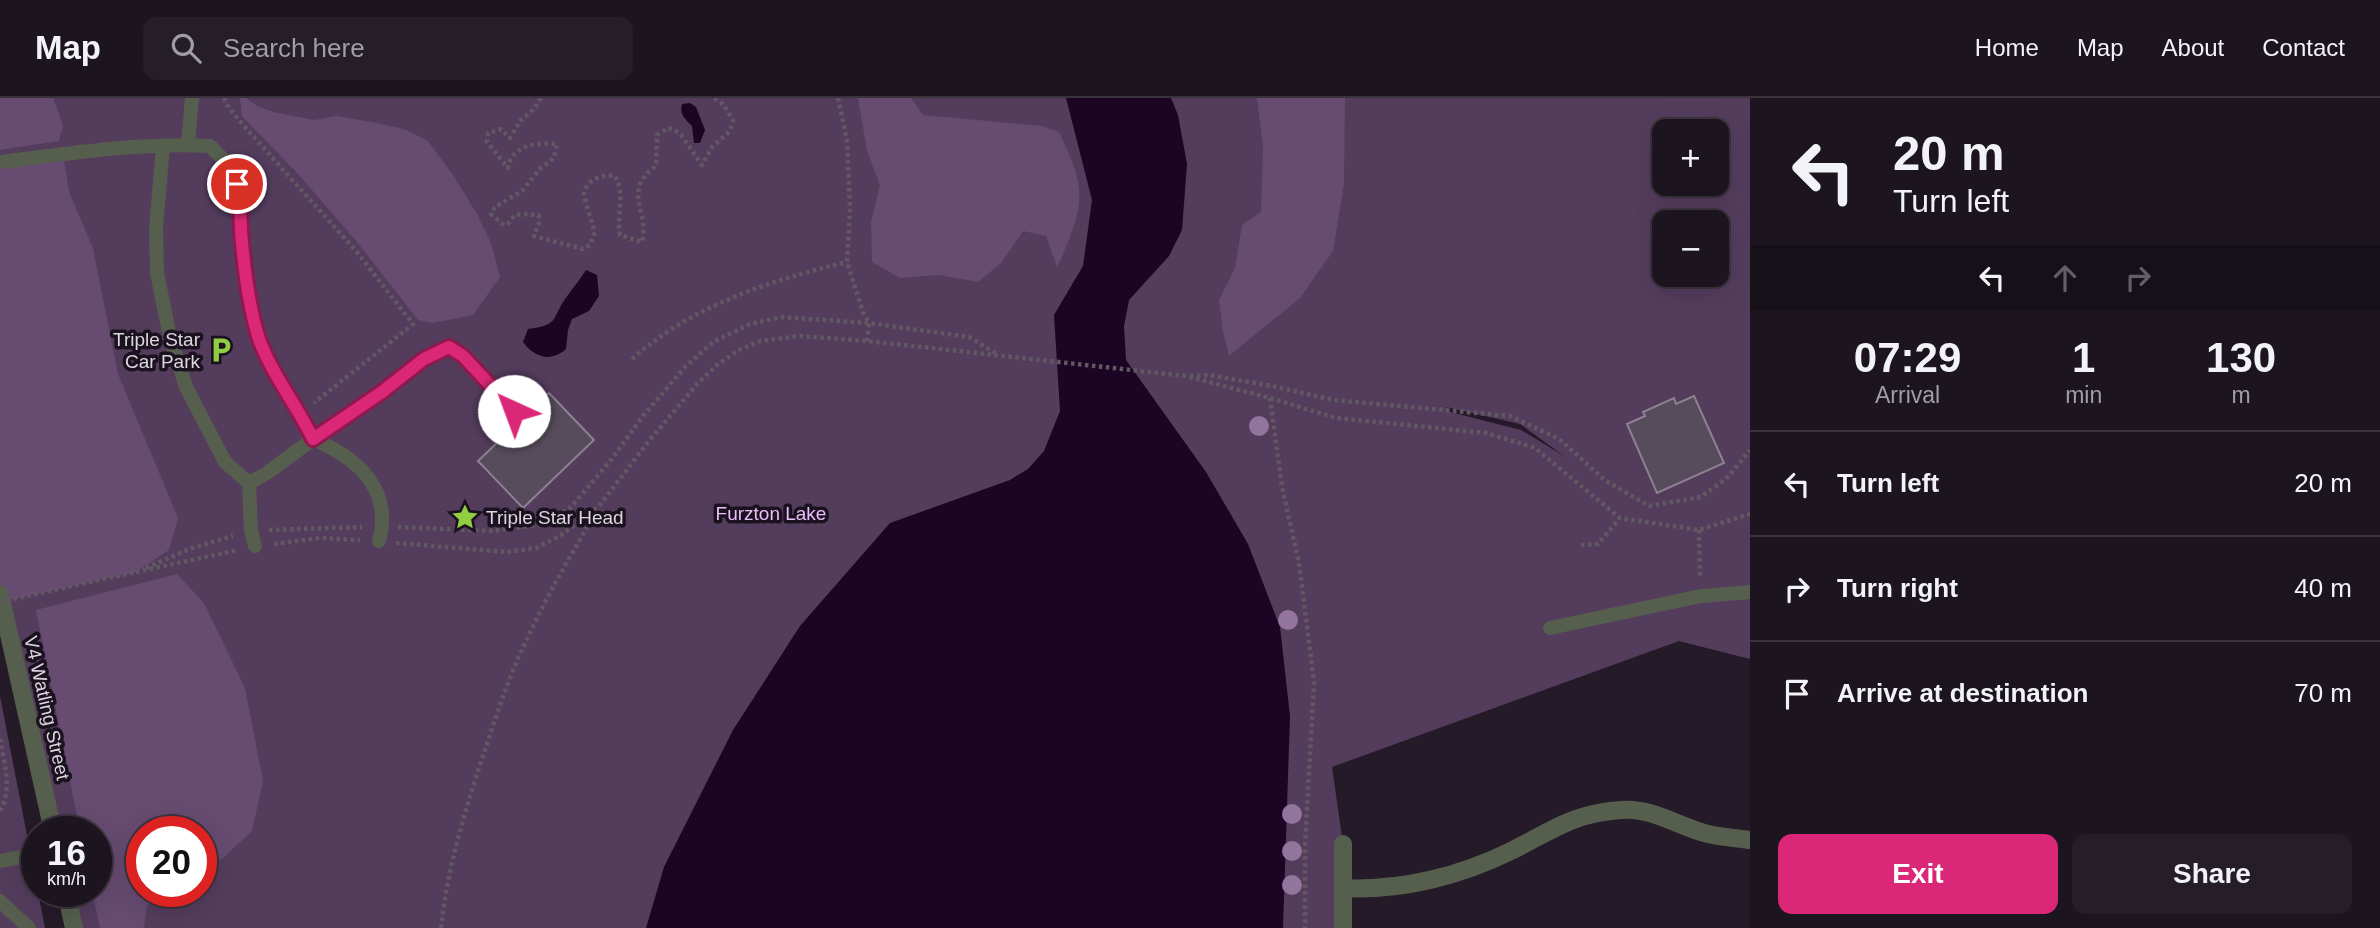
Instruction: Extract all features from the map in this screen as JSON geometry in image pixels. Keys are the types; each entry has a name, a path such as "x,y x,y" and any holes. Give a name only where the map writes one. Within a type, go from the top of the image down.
{"street":[{"name":"V4 Watling Street","path":"0,594 51,816"},
{"path":"1343,888 1407,885 1457,872 1511,850 1554,826 1587,814 1625,809 1658,816 1707,834 1750,840"},
{"path":"1343,844 1343,928"},
{"path":"69,907 74,928"}],"lane":[{"path":"188,144 192,98"},
{"path":"0,162 188,144 209,146 233,169 240,199 248,295 260,340 281,385 313,439 338,450 360,468 374,486 382,506 383,526 379,541"},
{"path":"163,146 156,228 157,273 170,337 186,387 225,462 249,484 251,531 255,546"},
{"path":"249,484 382,392 424,359 449,347 463,356 514,411"},
{"path":"1550,628 1702,596 1750,592"},
{"path":"0,861 21,857"},
{"path":"0,901 29,928"}],"path":[{"path":"225,98 229,108 243,125 356,251 413,324 299,414"},
{"path":"541,98 534,109 521,120 510,138 501,129 488,134 487,142 508,167 517,150 529,145 557,144 554,158 540,169 522,191 495,206 491,214 504,225 515,215 538,216 539,222 534,236 583,249 590,245 595,232 584,196 591,181 604,174 615,176 620,188 620,235 642,242 645,226 638,206 639,186 644,176 656,166 657,135 668,128 677,131 702,164 712,147 730,131 733,121 724,106 714,98"},
{"path":"838,98 847,141 850,209 847,262 869,323 867,341"},
{"path":"632,359 656,338 697,313 776,281 847,262"},
{"path":"136,572 189,549 251,531 383,526 492,531 538,525 571,508 685,367 713,342 750,324 781,317 869,323 969,337 997,355"},
{"path":"441,928 460,822 500,704 527,638 563,568 600,506 648,442 699,382 739,350 760,341 800,336 867,341 1186,376 1336,418 1486,433 1535,448 1620,518 1699,530 1750,514"},
{"path":"1186,376 1209,375 1333,400 1510,416 1559,439 1606,481 1648,506 1701,497 1728,477 1750,450"},
{"path":"1270,398 1282,487 1298,563 1314,682 1305,846 1306,928"},
{"path":"0,603 255,546 320,538 507,552 536,548 560,536 600,506"},
{"path":"1581,545 1598,544 1620,518"},
{"path":"1699,530 1702,596"},
{"path":"0,739 7,774 4,804 0,811"}],"green space":[{"name":"Furzton Lake","path":"0,98 1750,98 1750,659 1679,641 1332,767 1343,844 1343,928 74,928 69,907 112,907 112,816 50,816 0,594","holes":["1446,407 1520,424 1564,456 1521,430 1450,412"]},
{"path":"0,696 23,816 21,816 21,907 41,907 45,928 0,928"}],"shaded area":[{"path":"0,98 53,98 63,125 59,141 0,150"},
{"path":"240,98 246,98 273,112 314,120 337,116 404,129 428,141 477,214 491,243 500,277 473,315 433,323 418,320 357,242 299,175 242,116"},
{"path":"858,98 911,98 923,115 1042,126 1059,132 1076,174 1079,198 1073,229 1057,267 1046,236 1023,231 1001,263 978,282 939,275 900,278 872,262 871,222 880,185 867,151"},
{"name":"Furzton Lake","path":"1066,98 1171,98 1178,115 1187,164 1182,230 1169,256 1129,300 1124,326 1126,360 1206,472 1248,544 1280,627 1290,716 1283,928 646,928 664,867 733,730 800,626 890,523 1010,480 1028,469 1044,451 1060,411 1054,315 1083,266 1092,200"},
{"path":"1257,98 1345,98 1344,184 1333,251 1300,298 1229,356 1219,300 1235,268 1242,225 1261,212 1263,146"},
{"path":"690,103 696,107 705,130 700,143 694,143 692,126 682,114 682,104"},
{"path":"63,154 69,192 93,248 118,374 178,518 169,550 136,572 0,602 0,162"},
{"path":"586,270 597,275 599,296 589,311 572,319 566,349 548,357 532,351 523,342 528,329 545,326 553,320"},
{"path":"177,574 204,603 245,688 263,781 252,831 217,862 217,816 126,816 126,907 147,907 144,928 100,928 95,907 112,907 112,816 77,816 36,610"}],"building":[{"path":"549,393 594,440 523,508 478,461"},
{"path":"1694,396 1724,463 1657,493 1627,424 1645,416 1643,412 1674,398 1676,404"}],"place":[{"name":"Triple Star Car Park","path":"221,350"},
{"name":"Triple Star Head","path":"465,517"}],"route":[{"path":"237,184 248,295 260,340 281,385 313,439 382,392 424,359 449,347 463,356 514,411"}]}
